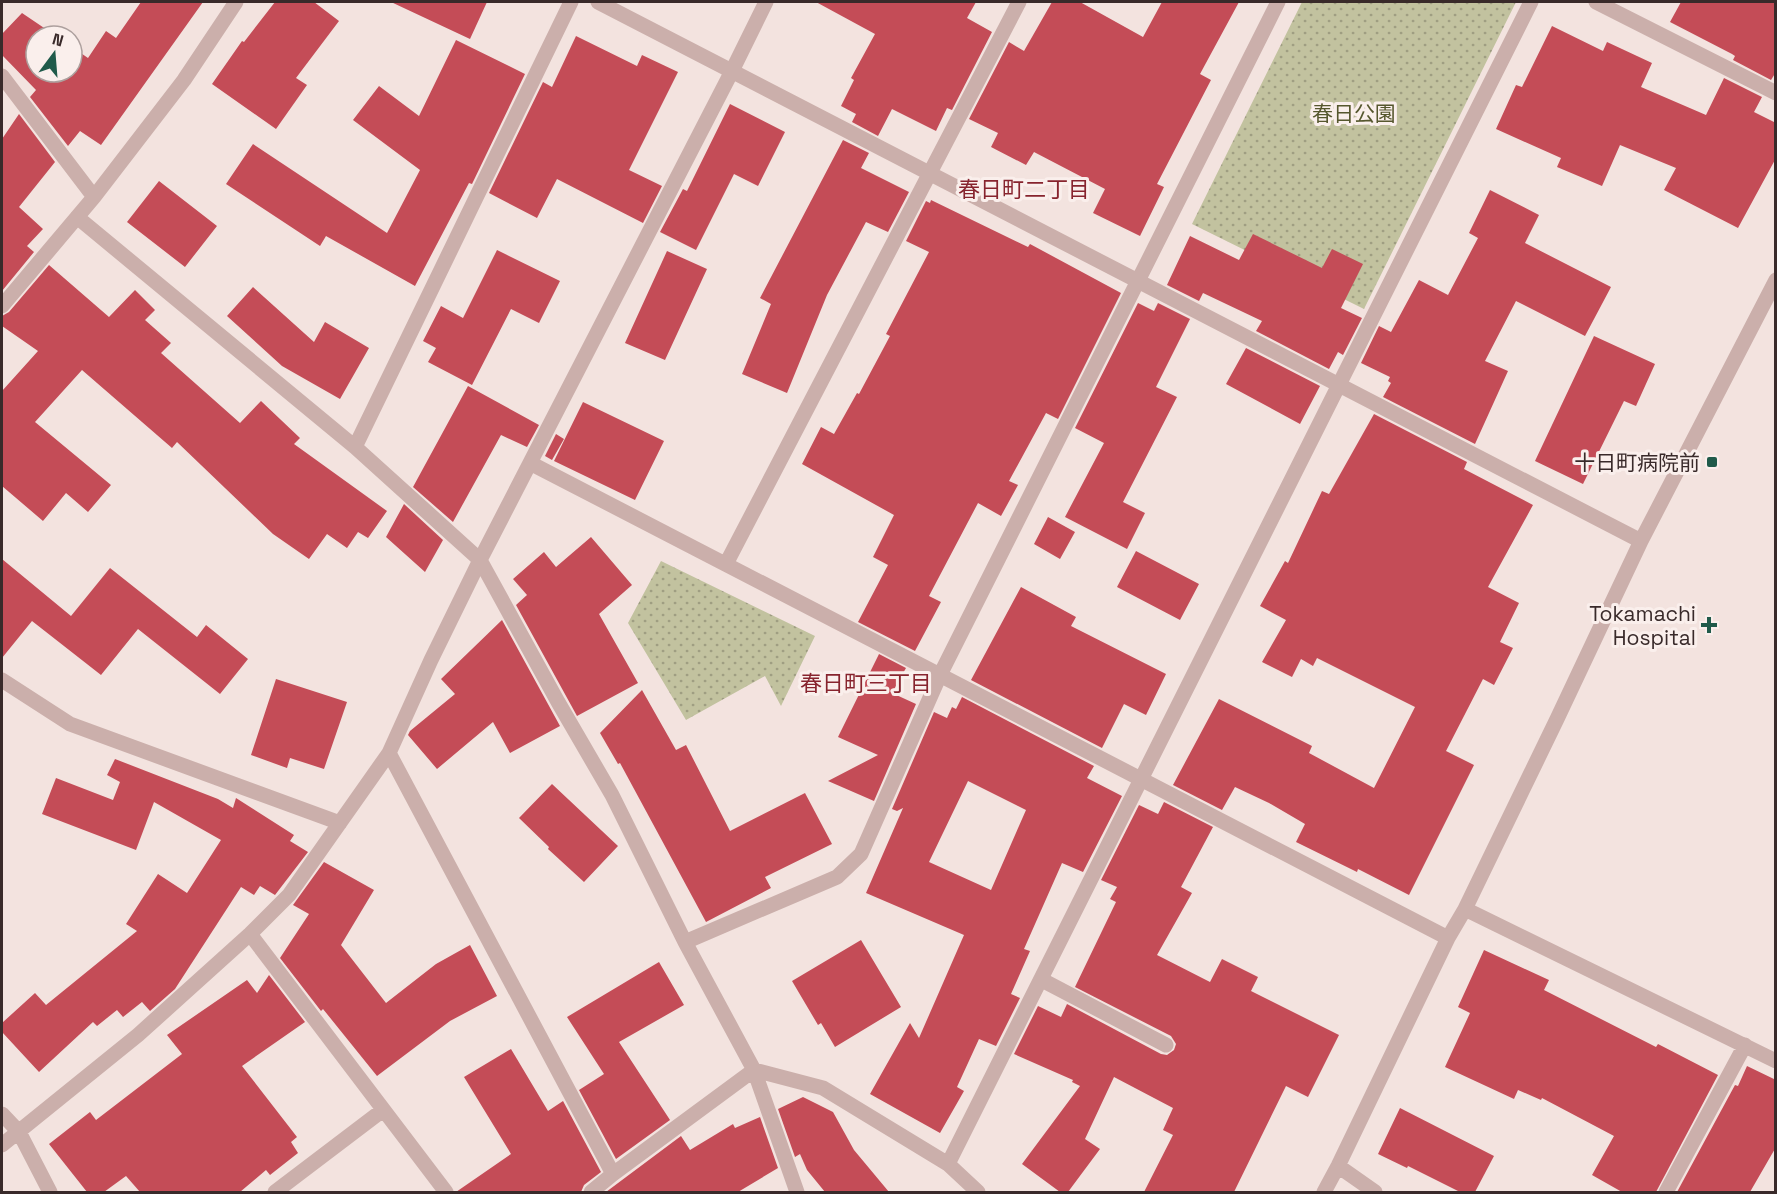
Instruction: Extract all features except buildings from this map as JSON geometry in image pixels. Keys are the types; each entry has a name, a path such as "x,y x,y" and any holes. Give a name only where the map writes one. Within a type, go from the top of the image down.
{"street":[{"path":"2,306 94,197 184,80 236,2"},
{"path":"356,447 571,2"},
{"path":"598,2 1641,541"},
{"path":"2,1145 138,1035 250,934 289,895 389,753 430,660 480,560 766,2"},
{"path":"726,564 1019,2"},
{"path":"686,942 837,877 861,854 940,675 1278,2"},
{"path":"948,1164 1531,2"},
{"path":"1596,2 1776,93"},
{"path":"2,76 94,197"},
{"path":"77,217 356,447 480,560 612,795 754,1070 797,1192"},
{"path":"1324,1192 1557,719 1641,541 1776,280"},
{"path":"530,463 1448,938"},
{"path":"2,680 70,724 339,823"},
{"path":"389,753 613,1174"},
{"path":"1464,909 1776,1061"},
{"path":"250,934 446,1192"},
{"path":"1042,980 1166,1046"},
{"path":"1666,1192 1744,1045"},
{"path":"591,1192 754,1070"},
{"path":"754,1070 823,1088 948,1164 978,1192"},
{"path":"275,1192 383,1110"},
{"path":"2,1114 19,1132 50,1192"},
{"path":"1338,1166 1375,1192"}],"green space":[{"name":"春日公園","path":"1302,2 1516,2 1364,309 1192,224"},
{"path":"661,561 815,636 781,706 765,676 686,720 628,623"}],"place":[{"name":"十日町病院前","path":"1712,462"},
{"name":"Tokamachi Hospital","path":"1709,625"}],"district":[{"name":"春日町二丁目","path":"1024,189"},
{"name":"春日町三丁目","path":"866,683"}]}
